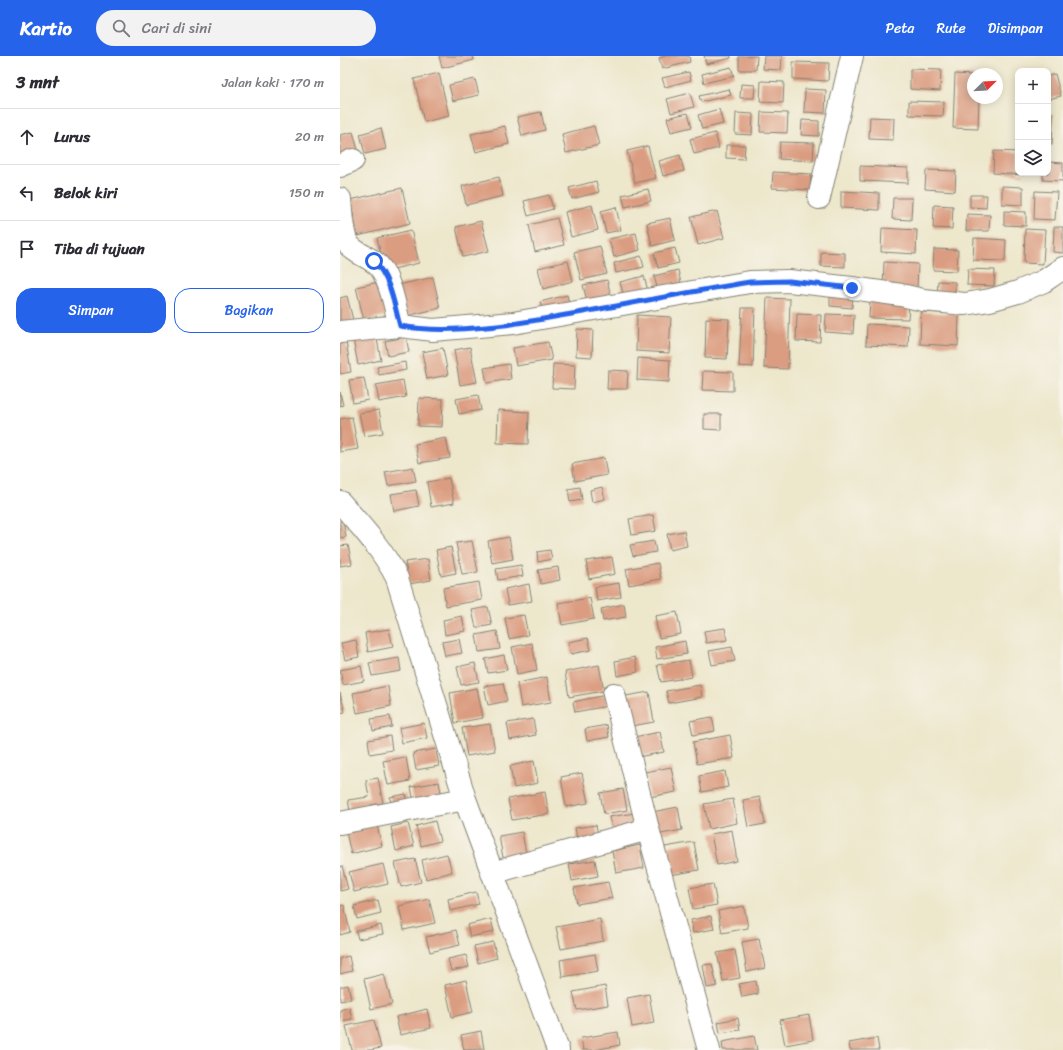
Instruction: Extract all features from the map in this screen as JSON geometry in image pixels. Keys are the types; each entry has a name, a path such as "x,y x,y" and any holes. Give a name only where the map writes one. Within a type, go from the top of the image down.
{"street":[{"path":"819,198 852,56"},
{"path":"340,199 345,237 348,244 353,249 374,261 382,270 388,281 400,326"},
{"path":"340,332 400,326 433,330 513,323 750,282 789,281 901,294 923,300 965,304 990,300 1018,292 1044,281 1063,268"},
{"path":"340,502 379,549 391,565 397,578 465,799 558,1050"},
{"path":"614,694 648,829 709,1050"},
{"path":"340,824 465,799"},
{"path":"492,873 648,829"}],"building":[{"path":"439,56 473,56 474,60 442,68"},
{"path":"666,56 689,56 690,62 662,69 659,58"},
{"path":"704,56 731,56 731,58 706,64"},
{"path":"739,56 757,56 756,70 739,70"},
{"path":"764,56 782,56 781,70 763,69"},
{"path":"793,62 829,63 828,81 793,79"},
{"path":"731,67 734,76 704,83 702,74"},
{"path":"910,69 941,70 940,91 910,89"},
{"path":"689,72 691,80 665,87 662,78"},
{"path":"439,73 449,116 424,122 414,79"},
{"path":"955,74 967,75 967,104 979,104 978,129 953,128"},
{"path":"1055,74 1061,96 1051,98 1051,75"},
{"path":"475,79 479,95 453,101 449,85"},
{"path":"761,81 784,82 783,103 760,102"},
{"path":"741,84 755,85 754,98 740,98"},
{"path":"729,89 731,95 701,102 699,96"},
{"path":"805,89 826,90 825,113 804,112"},
{"path":"690,93 694,107 671,113 667,99"},
{"path":"909,101 944,102 943,116 909,115"},
{"path":"719,109 723,124 702,129 698,115"},
{"path":"541,112 545,130 522,136 517,117"},
{"path":"761,112 788,113 787,133 760,132"},
{"path":"688,113 692,127 671,132 667,118"},
{"path":"736,113 753,114 752,135 735,134"},
{"path":"1051,114 1053,114 1051,144"},
{"path":"870,117 894,118 893,140 869,139"},
{"path":"802,120 819,121 819,136 801,135"},
{"path":"505,126 509,144 476,152 471,134"},
{"path":"594,126 599,145 566,153 562,134"},
{"path":"381,128 386,149 365,154 360,134"},
{"path":"353,132 359,154 340,159 340,135"},
{"path":"715,133 719,148 694,154 690,139"},
{"path":"780,142 814,143 813,161 779,159"},
{"path":"726,145 745,145 744,159 726,158"},
{"path":"648,146 656,178 635,183 627,151"},
{"path":"994,151 1015,152 1015,174 993,173"},
{"path":"680,155 684,171 663,176 659,161"},
{"path":"1051,162 1063,163 1063,181 1043,180 1043,176 1051,176"},
{"path":"860,166 908,168 908,183 860,181"},
{"path":"926,170 956,171 955,191 925,189"},
{"path":"773,172 811,174 810,190 772,188"},
{"path":"499,177 503,196 466,205 462,186"},
{"path":"596,181 599,192 572,199 569,188"},
{"path":"1002,186 1023,187 1023,205 1002,204"},
{"path":"402,188 410,223 358,236 350,200"},
{"path":"648,189 651,201 625,207 622,195"},
{"path":"841,191 879,193 879,210 841,208"},
{"path":"1035,191 1057,192 1055,220 1034,219"},
{"path":"549,195 553,209 528,216 524,201"},
{"path":"970,195 987,195 986,208 970,207"},
{"path":"893,198 912,198 911,220 892,219"},
{"path":"592,205 598,230 571,237 565,212"},
{"path":"934,205 953,206 952,229 933,228"},
{"path":"616,207 621,230 606,233 601,211"},
{"path":"717,211 724,238 698,245 691,217"},
{"path":"1004,211 1026,212 1026,226 1004,225"},
{"path":"967,214 990,215 989,231 966,231"},
{"path":"557,218 564,245 535,252 529,225"},
{"path":"670,218 675,240 652,246 647,223"},
{"path":"481,221 489,251 463,257 456,227"},
{"path":"1054,227 1063,227 1063,253 1053,252"},
{"path":"882,228 917,230 916,254 881,252"},
{"path":"1025,229 1045,230 1043,264 1024,263"},
{"path":"411,230 419,263 385,271 377,238"},
{"path":"636,233 640,250 614,257 609,239"},
{"path":"974,238 1006,240 1005,261 973,260"},
{"path":"600,246 607,274 581,280 574,252"},
{"path":"675,248 679,263 658,268 654,253"},
{"path":"934,249 958,250 957,271 933,270"},
{"path":"821,252 845,253 845,267 821,266"},
{"path":"641,256 644,267 616,273 614,263"},
{"path":"568,261 573,281 543,289 538,268"},
{"path":"884,262 918,264 917,289 883,288"},
{"path":"968,269 995,270 994,286 967,285"},
{"path":"678,270 682,288 659,294 654,276"},
{"path":"644,276 649,295 625,301 620,282"},
{"path":"433,277 440,308 402,317 394,286"},
{"path":"607,280 612,300 588,306 583,285"},
{"path":"938,281 955,282 955,299 937,298"},
{"path":"379,282 387,315 364,321 356,287"},
{"path":"830,292 853,293 852,308 830,306"},
{"path":"567,295 570,308 544,315 540,302"},
{"path":"347,296 353,320 340,323 340,298"},
{"path":"767,298 790,299 788,369 764,368"},
{"path":"870,300 909,302 908,319 869,318"},
{"path":"742,308 755,308 753,367 739,366"},
{"path":"921,312 959,314 958,346 920,344"},
{"path":"797,314 821,315 820,342 796,341"},
{"path":"826,314 854,315 853,334 825,332"},
{"path":"637,315 671,317 669,353 636,351"},
{"path":"706,318 729,319 727,359 705,358"},
{"path":"867,324 909,326 908,347 866,345"},
{"path":"577,329 593,330 592,357 576,356"},
{"path":"376,334 381,360 358,365 353,339"},
{"path":"406,337 409,352 388,356 385,341"},
{"path":"346,341 351,372 340,374 340,342"},
{"path":"548,342 552,360 516,366 513,348"},
{"path":"470,347 477,382 460,385 454,350"},
{"path":"443,348 448,375 427,379 422,352"},
{"path":"638,358 670,360 669,382 637,380"},
{"path":"405,362 406,370 379,375 377,367"},
{"path":"509,364 511,379 487,383 484,368"},
{"path":"553,364 575,365 574,389 552,388"},
{"path":"608,370 628,371 627,389 607,389"},
{"path":"703,371 733,372 733,391 702,390"},
{"path":"364,378 368,400 353,403 349,380"},
{"path":"403,380 406,397 379,402 376,385"},
{"path":"340,392 343,405 340,406"},
{"path":"478,395 481,410 459,414 456,399"},
{"path":"419,398 443,399 442,427 418,426"},
{"path":"379,410 383,433 364,436 359,413"},
{"path":"498,410 529,412 528,444 497,443"},
{"path":"704,414 721,414 721,430 704,429"},
{"path":"352,417 358,449 340,452 340,419"},
{"path":"446,438 450,458 419,463 415,444"},
{"path":"604,458 607,475 575,481 572,464"},
{"path":"413,467 416,481 388,486 385,472"},
{"path":"449,478 454,503 431,507 427,482"},
{"path":"580,487 582,500 570,502 568,489"},
{"path":"602,487 605,499 592,502 590,490"},
{"path":"416,490 419,506 394,511 391,494"},
{"path":"653,515 656,531 632,535 629,519"},
{"path":"343,520 346,537 340,538 340,521"},
{"path":"684,531 687,546 670,550 667,534"},
{"path":"509,537 513,559 492,563 488,541"},
{"path":"472,541 478,572 462,574 456,543"},
{"path":"654,541 656,552 633,556 630,545"},
{"path":"348,545 352,564 340,566 340,546"},
{"path":"451,547 456,573 441,576 436,550"},
{"path":"550,550 552,559 538,562 537,552"},
{"path":"612,557 615,574 589,579 586,561"},
{"path":"428,559 431,580 409,584 405,562"},
{"path":"658,563 661,579 629,585 626,569"},
{"path":"521,565 523,576 498,580 496,569"},
{"path":"558,567 560,580 541,584 538,570"},
{"path":"479,582 482,600 446,606 443,588"},
{"path":"619,583 621,597 597,601 595,587"},
{"path":"529,584 532,601 508,605 505,589"},
{"path":"590,598 594,619 562,625 558,603"},
{"path":"624,604 626,617 603,621 601,609"},
{"path":"488,607 492,625 476,628 472,610"},
{"path":"677,612 681,634 659,638 655,616"},
{"path":"524,615 528,635 509,639 505,618"},
{"path":"462,616 465,631 445,635 443,620"},
{"path":"725,628 727,640 706,643 704,631"},
{"path":"389,629 393,647 368,652 365,633"},
{"path":"497,631 500,649 479,652 476,635"},
{"path":"588,638 591,650 571,654 568,642"},
{"path":"459,639 462,653 445,656 442,642"},
{"path":"356,640 359,657 345,660 341,643"},
{"path":"685,641 687,654 657,659 655,647"},
{"path":"532,643 537,670 517,674 512,647"},
{"path":"732,647 735,661 712,665 709,651"},
{"path":"504,655 507,670 488,673 485,659"},
{"path":"635,657 638,672 617,676 615,661"},
{"path":"399,658 401,671 372,676 369,663"},
{"path":"689,660 692,677 661,682 657,665"},
{"path":"475,663 479,682 461,685 457,667"},
{"path":"599,665 604,691 569,697 565,672"},
{"path":"361,666 364,681 343,685 340,670"},
{"path":"547,677 551,702 521,707 517,683"},
{"path":"503,683 507,701 488,705 484,686"},
{"path":"700,685 702,697 669,703 666,691"},
{"path":"388,686 391,706 357,713 353,693"},
{"path":"477,688 483,718 455,723 450,693"},
{"path":"649,692 654,722 626,727 620,697"},
{"path":"340,693 345,712 340,713"},
{"path":"606,695 608,706 575,712 573,702"},
{"path":"390,716 392,727 373,731 371,719"},
{"path":"712,717 715,731 693,735 690,721"},
{"path":"533,719 536,735 510,740 507,723"},
{"path":"424,723 427,738 402,743 399,728"},
{"path":"490,724 495,751 467,756 462,728"},
{"path":"607,725 609,737 587,741 585,729"},
{"path":"660,732 664,752 638,757 634,737"},
{"path":"730,735 734,758 697,764 693,742"},
{"path":"390,736 392,750 370,754 368,740"},
{"path":"436,749 439,766 416,770 413,753"},
{"path":"406,757 410,781 388,785 383,761"},
{"path":"534,761 538,783 514,788 510,766"},
{"path":"671,767 676,792 649,797 645,772"},
{"path":"725,771 728,787 702,792 699,776"},
{"path":"582,773 588,803 566,807 561,777"},
{"path":"378,778 383,803 371,805 372,812 351,816 348,800 369,797 366,780"},
{"path":"439,782 443,802 415,807 411,787"},
{"path":"623,789 627,810 604,814 600,793"},
{"path":"545,792 549,814 512,820 508,799"},
{"path":"406,794 409,807 392,810 390,797"},
{"path":"760,797 765,824 748,827 743,800"},
{"path":"733,799 737,823 709,829 704,804"},
{"path":"678,807 682,830 656,835 652,812"},
{"path":"635,813 638,830 613,834 609,817"},
{"path":"435,821 440,841 421,846 416,826"},
{"path":"408,823 414,846 396,851 391,827"},
{"path":"377,825 382,846 351,854 346,832"},
{"path":"596,825 599,840 578,844 575,828"},
{"path":"732,830 737,861 717,865 711,834"},
{"path":"522,832 527,859 504,863 499,836"},
{"path":"694,842 699,870 664,876 659,848"},
{"path":"640,845 644,868 616,873 612,851"},
{"path":"447,854 452,872 426,879 422,860"},
{"path":"415,859 421,882 401,887 395,863"},
{"path":"595,860 598,876 572,881 569,864"},
{"path":"383,864 388,884 354,892 349,872"},
{"path":"342,866 348,889 340,891 340,867"},
{"path":"608,882 612,898 577,904 574,888"},
{"path":"713,884 717,905 693,909 689,888"},
{"path":"476,892 479,904 450,911 448,899"},
{"path":"429,899 435,923 404,930 399,906"},
{"path":"378,900 381,913 357,919 354,906"},
{"path":"344,905 350,932 340,935 340,906"},
{"path":"744,906 748,928 722,933 718,911"},
{"path":"711,916 714,929 693,933 691,920"},
{"path":"491,919 494,932 470,937 467,925"},
{"path":"600,919 603,941 561,949 556,927"},
{"path":"381,925 383,934 358,939 356,931"},
{"path":"456,930 460,945 430,952 426,937"},
{"path":"759,939 765,968 747,972 742,942"},
{"path":"493,942 497,958 478,963 474,946"},
{"path":"735,950 740,978 723,981 717,953"},
{"path":"595,954 598,971 562,977 560,960"},
{"path":"466,955 469,967 451,971 448,959"},
{"path":"349,956 352,971 340,974 340,958"},
{"path":"712,964 717,986 707,988 703,965"},
{"path":"384,974 392,1004 371,1009 364,979"},
{"path":"466,980 473,1012 452,1017 445,985"},
{"path":"756,981 758,994 742,997 739,984"},
{"path":"348,985 351,999 340,1001 340,987"},
{"path":"605,986 608,1005 577,1010 573,992"},
{"path":"649,994 654,1023 632,1027 627,998"},
{"path":"349,1007 352,1019 340,1021 340,1010"},
{"path":"427,1009 431,1028 400,1035 396,1017"},
{"path":"809,1015 813,1040 785,1045 780,1020"},
{"path":"738,1018 740,1030 720,1033 718,1022"},
{"path":"374,1020 381,1048 370,1050 352,1050 346,1026"},
{"path":"481,1031 484,1049 464,1050 461,1035"},
{"path":"618,1032 620,1045 594,1050 583,1050 581,1038"},
{"path":"754,1036 757,1050 723,1050 722,1042"},
{"path":"877,1038 879,1050 850,1050 849,1043"}],"route":[{"path":"374,261 382,270 388,281 400,326 418,330 470,328 513,323 750,282 789,281 852,288"}]}
